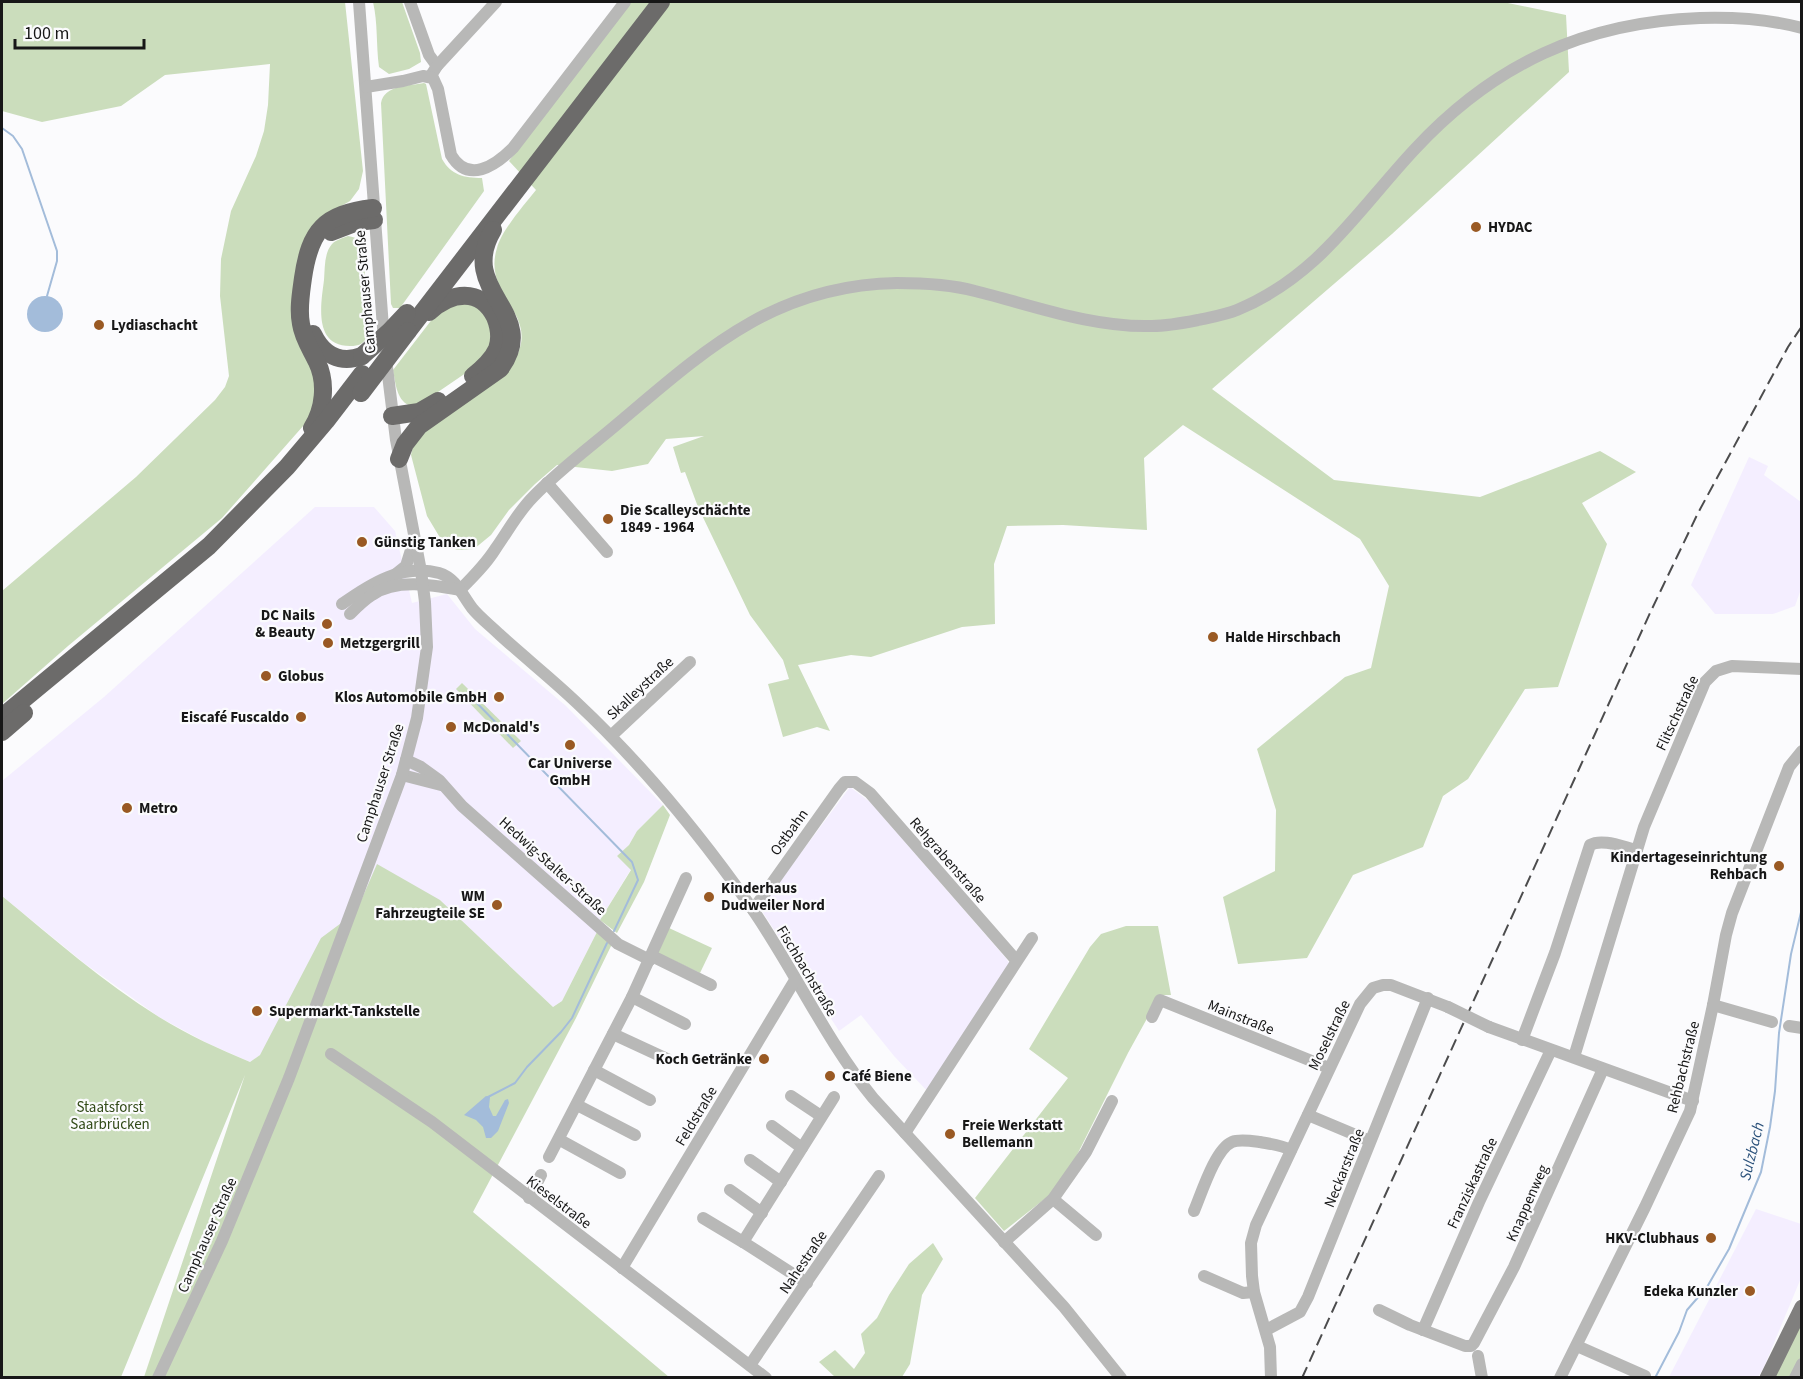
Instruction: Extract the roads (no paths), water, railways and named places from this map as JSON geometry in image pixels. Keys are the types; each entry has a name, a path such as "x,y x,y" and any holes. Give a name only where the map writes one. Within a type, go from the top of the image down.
{"highway":[{"path":"2,732 216,554 257,516 301,468 361,393 410,316 647,2"},
{"path":"2,717 209,546 287,466 326,421 371,350 410,316 514,194 661,2"},
{"path":"399,459 405,444 419,426 500,369 507,359 512,339 511,329 505,311 488,284 483,264 489,237 514,194"},
{"path":"287,466 317,420 322,402 321,372 303,335 300,322 306,256 319,230 332,220 352,210 373,214"},
{"path":"362,365 338,359 322,350 309,321 315,257 325,238 339,228 373,214"},
{"path":"410,316 442,301 469,296 483,301 488,307 497,323 500,340 491,359 470,379 429,407 393,420 400,428 419,426"}],"main road":[{"path":"1767,1377 1802,1307"}],"street":[{"name":"Camphauser Straße","path":"158,1377 222,1241 279,1102 348,924 402,775 417,718 427,647 425,606 415,536 393,420 382,323 359,2"},
{"path":"410,2 429,55 448,143 455,162 468,170 486,168 502,159 513,148 625,2"},
{"path":"366,87 403,81 433,71 496,2"},
{"path":"460,590 485,564 521,510 547,483 686,366 720,340 769,312 812,295 862,285 886,283 955,285 1098,322 1129,325 1174,324 1230,313 1264,299 1294,278 1326,251 1417,147 1453,113 1508,71 1538,56 1569,41 1612,28 1663,19 1735,18 1802,28"},
{"path":"547,483 607,552"},
{"name":"Fischbachstraße","path":"415,536 406,566 393,575 369,585 346,609 379,591 402,585 423,585 460,590"},
{"name":"Fischbachstraße","path":"393,575 421,571 447,576 481,617 611,736 667,796 753,910 851,1071 1064,1307 1121,1377"},
{"name":"Skalleystraße","path":"611,736 690,662"},
{"name":"Flitschstraße","path":"1574,1057 1652,805 1705,682 1716,671 1732,666 1802,669"},
{"name":"Rehbachstraße","path":"1560,1377 1684,1127 1693,1101 1732,913 1789,767 1802,751"},
{"name":"Hedwig-Stalter-Straße","path":"406,760 439,780 442,786 618,944 711,985"},
{"name":"Hedwig-Stalter-Straße","path":"402,775 442,786"},
{"name":"Ostbahn","path":"753,910 839,789 845,782 855,782"},
{"name":"Rehgrabenstraße","path":"855,782 870,793 1016,960"},
{"path":"1522,1040 1555,953 1590,845 1602,842 1637,850"},
{"path":"549,1157 560,1140 632,997 686,878"},
{"path":"905,1133 1032,938"},
{"name":"Feldstraße","path":"622,1268 795,980"},
{"name":"Moselstraße","path":"1271,1377 1272,1360 1266,1330 1254,1292 1251,1259 1251,1243 1264,1205 1360,1004 1373,988 1383,985 1391,985 1428,998"},
{"path":"632,997 685,1024"},
{"path":"1428,998 1522,1040 1693,1101"},
{"name":"Neckarstraße","path":"1266,1330 1300,1312 1308,1297 1428,998"},
{"name":"Mainstraße","path":"1152,1017 1160,1000 1329,1068"},
{"path":"1713,1005 1772,1022"},
{"path":"613,1034 667,1059"},
{"name":"Franziskastraße","path":"1423,1330 1479,1202 1551,1050"},
{"name":"Kieselstraße","path":"332,1054 432,1122 766,1377"},
{"name":"Knappenweg","path":"1475,1351 1603,1069"},
{"path":"594,1070 650,1100"},
{"path":"791,1096 821,1116"},
{"path":"743,1242 834,1097"},
{"path":"1004,1242 1053,1199 1086,1152 1112,1101"},
{"path":"577,1105 635,1135"},
{"path":"1308,1115 1370,1141"},
{"path":"772,1126 802,1148"},
{"path":"560,1140 620,1173"},
{"path":"1194,1211 1214,1166 1223,1150 1231,1142 1254,1141 1283,1146 1291,1150"},
{"path":"750,1160 781,1182"},
{"path":"529,1198 541,1175"},
{"name":"Nahestraße","path":"750,1365 879,1176"},
{"path":"730,1190 762,1213"},
{"path":"1053,1199 1096,1235"},
{"path":"703,1218 807,1283"},
{"path":"1204,1276 1243,1293 1254,1292"},
{"path":"1379,1310 1475,1351 1482,1377"},
{"path":"1577,1346 1645,1376"},
{"path":"1795,1377 1802,1364"}],"water":[{"path":"45,296 58,301 63,314 58,327 45,332 32,327 27,314 32,301"},
{"path":"486,1096 490,1097 489,1107 493,1116 496,1116 505,1100 508,1099 509,1103 498,1131 491,1138 486,1138 483,1127 476,1120 464,1115"}],"waterway":[{"path":"2,128 13,136 22,149 57,251 57,261 47,296"},
{"path":"469,695 632,862 638,880 614,931"},
{"name":"Sulzbach","path":"1655,1378 1679,1332 1687,1310 1707,1287 1729,1249 1761,1172 1775,1091 1779,1033 1791,954 1802,908"},
{"path":"488,1097 515,1083 572,1018 607,943"}],"railway":[{"path":"1302,1378 1650,613 1698,513 1788,347 1802,326"}],"place":[{"name":"HYDAC","path":"1476,227"},
{"name":"Lydiaschacht","path":"99,325"},
{"name":"Die Scalleyschächte 1849 - 1964","path":"608,519"},
{"name":"Günstig Tanken","path":"362,542"},
{"name":"DC Nails & Beauty","path":"327,624"},
{"name":"Halde Hirschbach","path":"1213,637"},
{"name":"Metzgergrill","path":"328,643"},
{"name":"Globus","path":"266,676"},
{"name":"Klos Automobile GmbH","path":"499,697"},
{"name":"Eiscafé Fuscaldo","path":"301,717"},
{"name":"McDonald's","path":"451,727"},
{"name":"Car Universe GmbH","path":"570,745"},
{"name":"Metro","path":"127,808"},
{"name":"Kindertageseinrichtung Rehbach","path":"1779,866"},
{"name":"Kinderhaus Dudweiler Nord","path":"709,897"},
{"name":"WM Fahrzeugteile SE","path":"497,905"},
{"name":"Supermarkt-Tankstelle","path":"257,1011"},
{"name":"Koch Getränke","path":"764,1059"},
{"name":"Café Biene","path":"830,1076"},
{"name":"Freie Werkstatt Bellemann","path":"950,1134"},
{"name":"HKV-Clubhaus","path":"1711,1238"},
{"name":"Edeka Kunzler","path":"1750,1291"}],"park label":[{"name":"Staatsforst Saarbrücken","path":"110,1116"}]}
